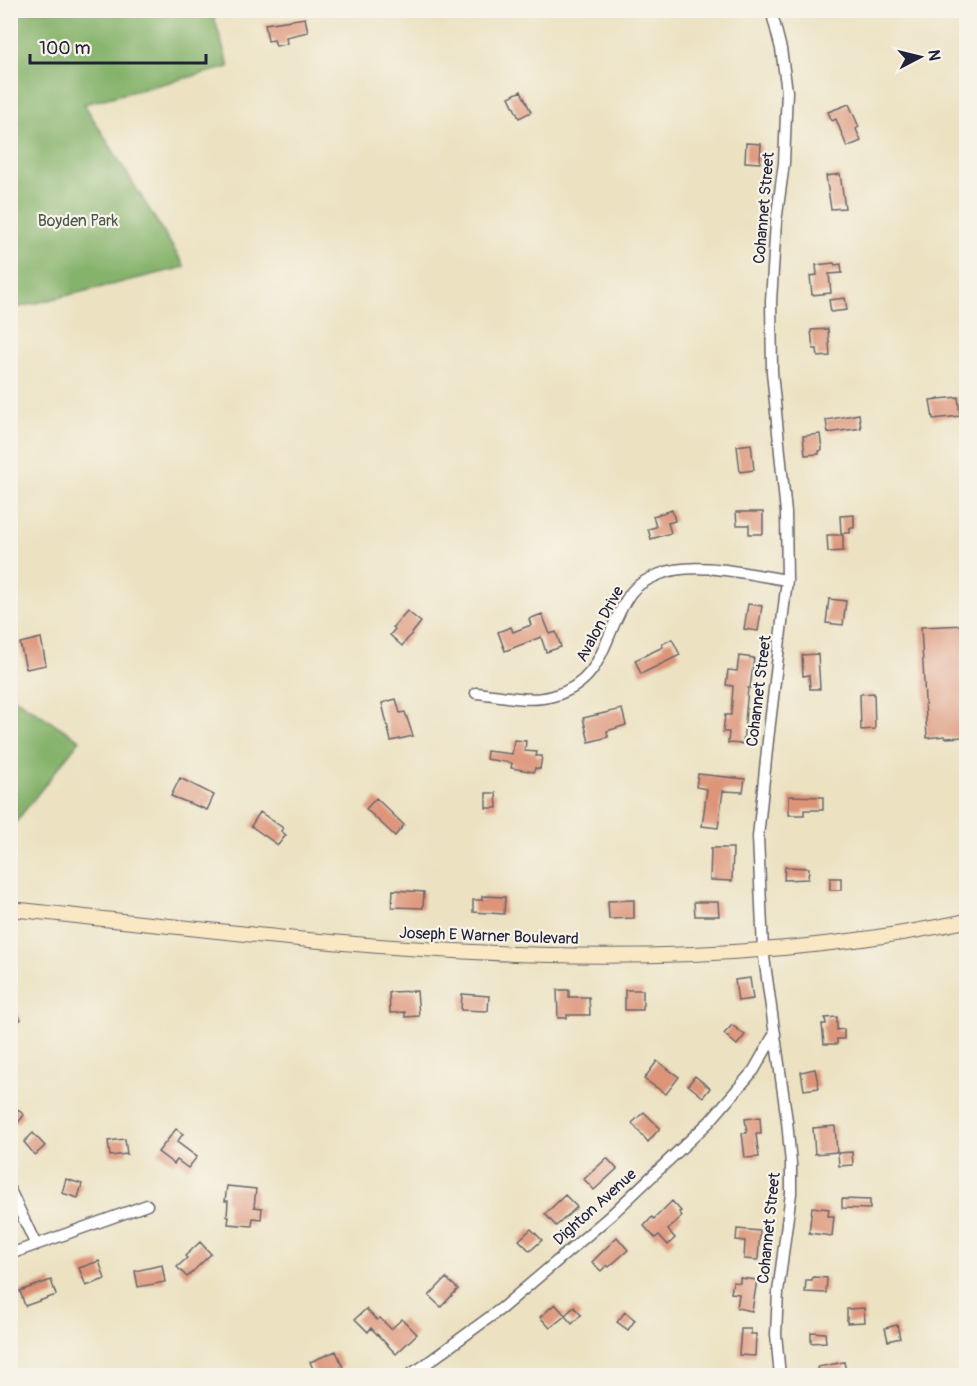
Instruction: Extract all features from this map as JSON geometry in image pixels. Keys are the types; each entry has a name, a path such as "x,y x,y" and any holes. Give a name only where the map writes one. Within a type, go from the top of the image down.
{"main road":[{"name":"Joseph E Warner Boulevard","path":"10,909 434,951 549,956 618,956 763,950 889,934 966,921"}],"street":[{"name":"Cohannet Street","path":"771,10 781,49 787,91 771,313 772,372 786,513 787,580 758,837 763,950 791,1164 791,1193 778,1292 776,1334 780,1376"},
{"name":"Avalon Drive","path":"476,693 535,698 552,696 573,688 591,674 604,652 631,592 662,573 680,569 711,570 787,580"},
{"name":"Dighton Avenue","path":"408,1376 502,1308 610,1216 702,1129 754,1070 775,1034"},
{"path":"10,1190 36,1245"},
{"path":"10,1254 147,1205"},
{"path":"422,1367 431,1376"}],"green space":[{"name":"Boyden Park","path":"10,11 212,11 229,67 84,104 185,267 11,309"},
{"path":"11,696 80,740 11,828"}],"building":[{"path":"305,18 308,32 286,37 287,44 276,46 274,40 268,41 265,24"},
{"path":"521,91 531,112 519,118 509,97"},
{"path":"849,104 859,127 856,129 861,141 847,147 836,119 832,121 828,112"},
{"path":"746,143 761,144 760,163 745,162"},
{"path":"840,174 845,208 831,209 826,176"},
{"path":"834,263 835,265 841,264 842,273 829,274 831,293 812,295 810,276 817,275 816,265"},
{"path":"845,298 847,310 831,312 829,300"},
{"path":"828,329 830,356 818,357 817,349 813,349 811,330"},
{"path":"958,397 960,416 933,419 930,400"},
{"path":"859,414 861,428 828,433 826,420"},
{"path":"820,434 822,450 819,454 805,455 803,436"},
{"path":"751,444 754,470 740,472 737,446"},
{"path":"672,510 675,521 668,523 671,533 651,539 648,529 656,527 653,516"},
{"path":"736,512 763,512 763,534 749,534 749,525 737,525"},
{"path":"854,515 854,528 850,528 850,533 841,533 840,516"},
{"path":"827,535 843,535 843,551 828,552"},
{"path":"829,599 846,601 843,625 826,623"},
{"path":"748,604 762,606 758,631 744,629"},
{"path":"407,611 421,622 402,646 390,635 395,629 393,627"},
{"path":"542,614 550,634 556,632 561,647 546,652 541,637 505,651 498,632 511,627 513,632 531,625 529,619"},
{"path":"966,625 966,737 927,738 921,627"},
{"path":"41,638 46,665 26,669 20,643"},
{"path":"672,639 680,655 641,674 635,660 663,647 662,644"},
{"path":"818,654 820,689 810,689 809,675 803,676 802,655"},
{"path":"739,656 754,658 750,688 748,688 743,744 728,743 729,732 723,732 725,715 731,715 733,686 726,685 728,670 737,671"},
{"path":"874,693 875,729 861,730 860,694"},
{"path":"396,699 400,713 405,712 413,736 391,741 382,703"},
{"path":"622,709 626,725 607,731 608,737 589,742 583,718"},
{"path":"514,740 526,741 525,751 537,752 536,756 542,756 540,769 535,768 534,772 511,768 512,763 486,759 487,751 512,754"},
{"path":"698,774 745,779 743,792 723,791 718,828 702,826 707,789 696,787"},
{"path":"180,778 214,795 207,810 171,796"},
{"path":"486,793 496,793 497,808 486,808"},
{"path":"789,796 823,797 823,810 804,810 804,815 789,815"},
{"path":"376,798 404,825 395,836 366,809"},
{"path":"260,812 283,828 281,831 286,835 278,845 251,826"},
{"path":"711,848 733,848 732,881 710,880"},
{"path":"785,867 809,868 808,879 784,880"},
{"path":"830,878 841,878 841,890 830,890"},
{"path":"393,890 424,892 423,908 392,907"},
{"path":"482,896 505,897 504,914 473,912 473,900 482,900"},
{"path":"634,900 634,918 609,919 608,901"},
{"path":"694,902 718,902 719,916 695,916"},
{"path":"750,978 753,999 738,1001 735,980"},
{"path":"557,990 569,990 569,997 589,997 590,1015 567,1015 567,1018 558,1018"},
{"path":"625,990 643,990 643,1010 625,1010"},
{"path":"417,991 419,1016 405,1017 405,1012 390,1013 389,992"},
{"path":"462,994 489,996 488,1011 461,1010"},
{"path":"10,1009 21,1019 10,1031"},
{"path":"837,1017 837,1030 844,1029 844,1039 837,1039 837,1044 824,1044 822,1024 826,1024 825,1018"},
{"path":"732,1025 745,1035 737,1045 724,1034"},
{"path":"657,1061 679,1077 666,1094 644,1079"},
{"path":"815,1069 819,1088 804,1090 801,1072"},
{"path":"695,1076 710,1088 703,1097 688,1085"},
{"path":"10,1107 14,1110 16,1108 24,1115 17,1124 10,1119"},
{"path":"644,1112 660,1128 648,1142 632,1123"},
{"path":"760,1117 761,1134 756,1134 759,1157 745,1158 742,1133 747,1133 745,1119"},
{"path":"835,1126 837,1152 815,1154 813,1128"},
{"path":"176,1129 183,1134 177,1142 197,1157 188,1168 177,1160 174,1164 158,1152"},
{"path":"33,1133 45,1146 35,1155 24,1142"},
{"path":"125,1139 127,1154 110,1156 108,1141"},
{"path":"852,1152 853,1165 839,1166 838,1153"},
{"path":"607,1158 617,1169 594,1190 584,1179"},
{"path":"66,1179 82,1184 78,1198 62,1193"},
{"path":"227,1186 256,1189 254,1207 262,1208 261,1219 253,1218 252,1226 228,1224 228,1201 225,1201"},
{"path":"565,1195 577,1207 556,1226 545,1214"},
{"path":"842,1199 870,1200 870,1209 842,1208"},
{"path":"672,1201 681,1211 679,1212 682,1216 668,1230 675,1238 668,1245 659,1235 655,1238 644,1226"},
{"path":"812,1207 829,1209 828,1216 834,1216 832,1236 809,1233"},
{"path":"531,1229 542,1240 530,1251 519,1240"},
{"path":"737,1229 760,1231 758,1260 744,1259 745,1241 736,1240"},
{"path":"617,1237 628,1250 601,1271 592,1262"},
{"path":"200,1242 211,1254 187,1277 177,1267"},
{"path":"99,1261 105,1279 86,1286 79,1268"},
{"path":"162,1265 165,1282 138,1287 135,1271"},
{"path":"813,1277 827,1278 826,1293 805,1292 806,1280 812,1280"},
{"path":"446,1278 458,1289 441,1307 429,1296"},
{"path":"740,1278 757,1280 752,1311 737,1308 739,1294 731,1293 733,1282 740,1283"},
{"path":"51,1280 56,1295 25,1306 20,1291"},
{"path":"555,1304 565,1315 574,1307 581,1315 572,1324 565,1316 550,1328 540,1317"},
{"path":"864,1308 865,1322 847,1323 847,1309"},
{"path":"366,1309 391,1329 402,1319 417,1334 396,1354 371,1328 368,1332 355,1319"},
{"path":"625,1312 635,1320 628,1330 617,1322"},
{"path":"897,1325 900,1338 888,1341 885,1328"},
{"path":"741,1329 751,1329 751,1334 756,1334 755,1356 739,1355"},
{"path":"811,1332 825,1333 826,1342 811,1343"},
{"path":"336,1351 343,1367 322,1376 316,1376 310,1362"},
{"path":"844,1362 847,1376 820,1376 818,1367"}]}
